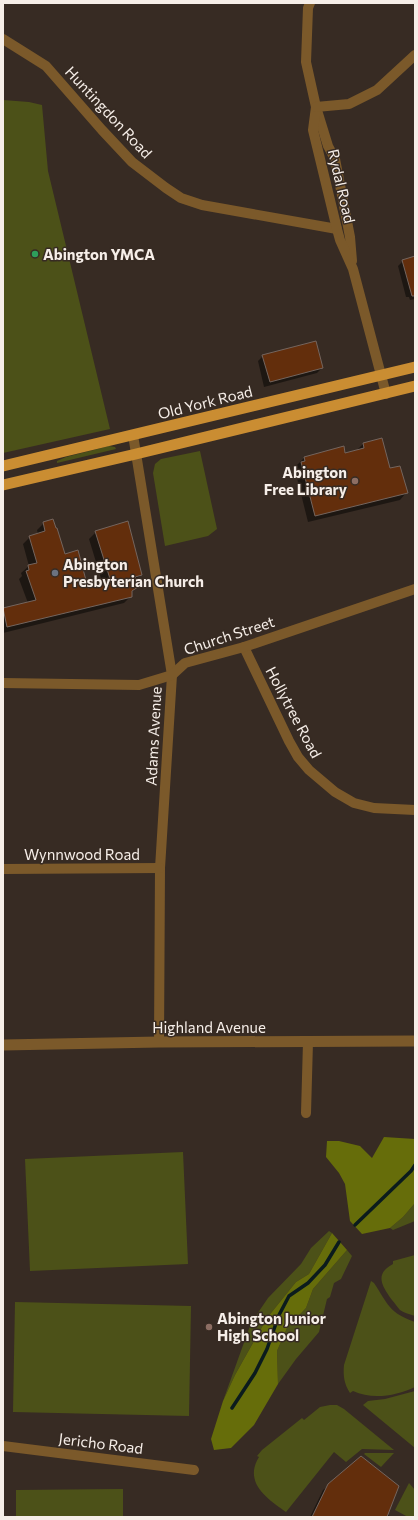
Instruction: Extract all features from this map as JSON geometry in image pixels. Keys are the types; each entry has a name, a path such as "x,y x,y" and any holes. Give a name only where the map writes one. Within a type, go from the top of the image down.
{"highway":[{"name":"Old York Road","path":"3,466 415,368"},
{"path":"3,484 136,454 415,386"}],"street":[{"name":"Rydal Road","path":"310,3 308,8 306,62 316,107 328,146 335,159 350,237 353,269"},
{"name":"Huntingdon Road","path":"3,39 46,66 132,162 166,188 182,198 202,205 337,229"},
{"path":"316,107 350,104 377,90 415,55"},
{"name":"Rydal Road","path":"316,107 314,130 337,229 340,240 353,269 386,394"},
{"path":"328,192 342,190"},
{"name":"Adams Avenue","path":"134,435 172,675 160,868 159,1042"},
{"name":"Church Street","path":"3,684 139,685 172,675 185,663 244,647 415,589"},
{"name":"Hollytree Road","path":"244,647 289,741 298,757 308,770 335,792 354,803 374,808 415,810"},
{"name":"Wynnwood Road","path":"3,869 160,868"},
{"name":"Highland Avenue","path":"3,1045 159,1042 415,1041"},
{"path":"306,1113 308,1042"},
{"name":"Jericho Road","path":"3,1446 194,1470"}],"green space":[{"name":"Abington YMCA","path":"3,100 29,102 42,105 48,171 110,429 3,453"},
{"path":"109,446 115,447 116,449 57,463 57,461 66,457"},
{"path":"200,451 217,529 208,536 165,546 153,473 155,464 161,459"},
{"path":"384,1137 415,1139 415,1203 403,1217 390,1228 362,1234 350,1221 345,1184 339,1173 326,1157 327,1141 339,1141 360,1146 372,1158"},
{"path":"183,1152 188,1264 30,1271 25,1159"},
{"path":"415,1203 415,1221 393,1230 390,1228 403,1217"},
{"path":"329,1231 332,1233 309,1274 296,1282 267,1318 235,1375 223,1401 251,1323 268,1298 301,1264 311,1248"},
{"path":"332,1233 347,1250 313,1289 306,1308 287,1328 277,1351 278,1384 254,1425 231,1448 214,1450 211,1439 223,1401 235,1375 267,1318 296,1282 309,1274"},
{"path":"347,1250 352,1256 341,1279 334,1283 330,1297 327,1299 319,1332 296,1359 278,1384 277,1351 287,1328 306,1308 313,1289"},
{"path":"415,1255 415,1316 400,1310 385,1290 382,1276 383,1272 393,1264 393,1261"},
{"path":"371,1281 394,1311 406,1319 415,1322 415,1387 392,1395 376,1396 360,1394 353,1391 350,1393 344,1379 344,1365"},
{"path":"15,1302 191,1306 189,1416 13,1412"},
{"path":"415,1391 415,1448 363,1405 368,1401 385,1399"},
{"path":"337,1405 344,1409 394,1450 362,1449 346,1462 334,1452 286,1512 265,1496 256,1482 254,1475 255,1466 259,1457 257,1456 262,1450 302,1418 304,1420 320,1407"},
{"path":"394,1453 381,1467 364,1454"},
{"path":"409,1483 415,1490 415,1517 408,1517 395,1510"},
{"path":"123,1489 123,1517 16,1517 16,1490"}],"building":[{"path":"415,256 415,296 412,296 402,260"},
{"path":"316,341 323,368 270,382 262,355"},
{"name":"Abington Free Library","path":"382,438 390,468 400,466 408,493 315,516 301,462 305,461 304,457 344,446 345,453 364,448 363,443"},
{"name":"Abington Presbyterian Church","path":"53,519 65,554 78,550 88,588 111,582 95,531 128,521 142,575 135,577 141,585 132,591 132,597 7,627 3,608 36,600 26,571 29,570 28,565 37,563 29,536 45,531 43,522"},
{"path":"361,1456 399,1486 387,1517 312,1517 328,1484"}],"waterway":[{"path":"355,1225 411,1171 415,1165"},
{"path":"232,1408 255,1373 267,1349 279,1315 289,1296 308,1283 325,1265 339,1242"}],"place":[{"name":"Abington YMCA","path":"35,254"},
{"name":"Abington Free Library","path":"355,481"},
{"name":"Abington Presbyterian Church","path":"55,573"},
{"name":"Abington Junior High School","path":"209,1327"}]}
